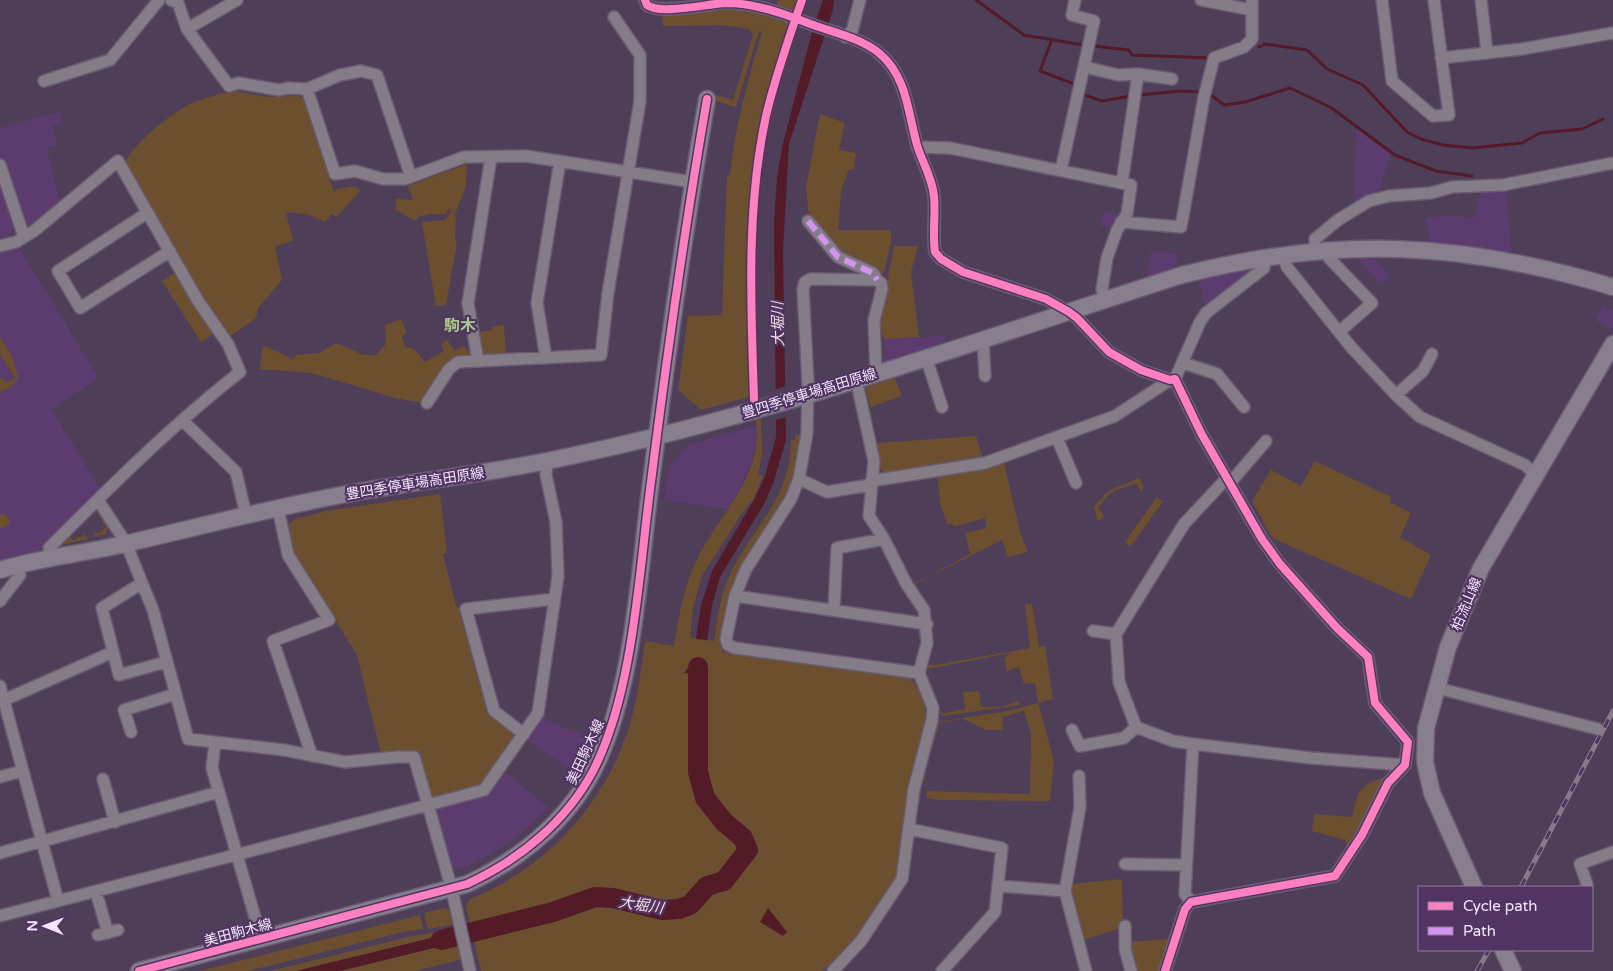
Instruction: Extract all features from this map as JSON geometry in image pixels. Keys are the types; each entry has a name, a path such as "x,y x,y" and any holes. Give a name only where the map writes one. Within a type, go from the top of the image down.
{"main road":[{"name":"美田駒木線","path":"139,971 452,890 484,876 512,859 549,829 580,793 604,749 613,724 631,641 656,436 707,99"},
{"name":"豊四季停車場高田原線","path":"0,570 50,557 126,544 278,508 389,486 547,461 656,436 803,397 1182,275 1265,256 1321,250 1417,249 1474,254 1526,263 1613,287"},
{"name":"柏流山線","path":"1474,886 1432,793 1425,762 1424,744 1426,728 1448,647 1475,582 1613,344"},
{"path":"1503,951 1513,971"}],"street":[{"path":"44,81 110,60 160,0"},
{"path":"187,29 237,0"},
{"path":"645,0 647,5 657,10 743,3 762,7 841,35 878,52 891,65 900,80 908,102 918,147 931,180 934,196 935,252 941,259 963,272 1046,299 1078,318 1109,352 1141,370 1173,379 1262,539 1280,564 1337,628 1368,657 1376,703 1408,742 1424,744"},
{"path":"841,35 852,31 860,0"},
{"path":"1061,170 1094,20 1072,15 1075,0"},
{"path":"1121,222 1181,228 1204,97 1214,58 1244,47 1252,39 1252,5 1202,0"},
{"path":"1382,0 1392,81 1433,116 1449,116 1434,0"},
{"path":"1481,0 1487,52"},
{"path":"177,1 187,29 229,86 239,83 279,90 288,88 307,89 340,75 361,71 377,75 411,177"},
{"path":"427,403 449,369 458,362 602,355 627,171 640,101 640,56 614,17"},
{"path":"1441,58 1522,49 1613,33"},
{"path":"1085,67 1118,75 1138,74 1172,79"},
{"path":"1122,183 1138,74"},
{"path":"307,89 335,174 355,171 383,179 411,177 464,157 526,156 693,182"},
{"path":"918,147 950,148 1131,185 1127,214 1121,222 1107,258 1102,289 1106,300"},
{"path":"478,361 468,303 491,157"},
{"path":"0,246 16,242 34,232 118,161 198,301 228,344 240,372 183,421 98,500 49,548 50,557"},
{"path":"546,358 537,303 560,161"},
{"path":"1339,332 1372,303 1321,250 1315,239 1328,227 1369,201 1452,187 1502,184 1613,163"},
{"path":"0,165 24,237"},
{"path":"147,213 58,270 80,308 170,251"},
{"path":"808,221 838,257 873,273 881,283 882,289 874,320 876,373"},
{"path":"1282,254 1287,267 1339,332 1396,396 1420,417 1525,465 1536,475"},
{"path":"799,479 827,492 985,463 1115,416 1173,379 1183,363 1200,322 1206,313 1264,268 1265,256"},
{"path":"877,280 812,280 805,282 802,289 803,397 808,434 799,479 791,499 746,569 735,596 726,639 728,645 735,648 919,674"},
{"path":"982,339 985,376"},
{"path":"1396,396 1423,371 1432,354"},
{"path":"926,358 942,407"},
{"path":"1183,363 1217,374 1244,407"},
{"path":"833,971 861,940 902,879 914,790 932,720 930,698 920,681 919,674 927,643 924,610 907,585 884,539 868,516 874,460 856,379"},
{"path":"183,421 236,472 246,516"},
{"path":"1058,438 1076,483"},
{"path":"1266,441 1184,524 1116,634 1119,682 1136,727 1173,741 1193,744 1311,758 1405,765"},
{"path":"0,916 484,790 538,713 558,576 556,522 546,475 547,461"},
{"path":"98,500 126,544 153,610 188,739 345,762 397,756 414,758 452,890 470,971"},
{"path":"278,508 288,554 328,620 273,641 312,756"},
{"path":"834,610 838,548 884,539"},
{"path":"0,601 20,575 18,565"},
{"path":"142,582 102,608 119,675 166,662"},
{"path":"735,596 926,624"},
{"path":"524,734 494,711 466,609 554,599"},
{"path":"1093,631 1116,634"},
{"path":"4,700 113,652"},
{"path":"0,686 58,901"},
{"path":"1438,688 1598,729"},
{"path":"131,732 124,710 176,694"},
{"path":"1072,730 1080,746 1124,738 1136,727"},
{"path":"1165,971 1184,909 1191,902 1335,876 1362,835 1388,783 1405,765 1408,742"},
{"path":"216,743 212,768 261,938"},
{"path":"1191,902 1185,894 1193,744"},
{"path":"0,777 22,771"},
{"path":"1079,776 1080,807 1065,891 1086,971"},
{"path":"103,778 115,822"},
{"path":"0,853 219,792"},
{"path":"909,829 1002,848 995,912 942,971"},
{"path":"1586,884 1580,864 1613,852"},
{"path":"1125,864 1186,865"},
{"path":"998,886 1065,891"},
{"path":"96,892 108,933"},
{"path":"1125,926 1125,950 1131,971"}],"shaded area":[{"path":"779,0 807,0 776,97 763,157 754,246 757,394 761,422 762,454 758,475 763,476 754,498 742,513 702,576 693,607 690,638 714,641 720,605 726,584 735,565 766,516 784,482 789,462 791,440 795,440 795,435 802,435 795,472 784,499 733,584 725,610 722,652 908,677 915,685 922,699 926,714 909,788 899,874 858,936 823,971 481,971 466,907 470,899 498,886 524,870 548,851 589,806 606,780 619,753 633,714 645,641 674,646 683,600 693,568 706,543 734,500 750,470 755,454 757,428 749,397 701,410 678,390 688,316 722,315 727,175 730,175 747,85 762,32 759,31 736,107 713,100 713,94 733,100 753,35 749,29 723,25 663,26 662,15 730,9 771,16"},
{"path":"235,91 268,97 299,96 303,99 334,192 337,189 355,186 360,191 337,217 332,214 325,222 310,215 286,212 293,240 275,247 282,280 258,308 256,318 229,337 210,314 125,163 129,155 145,137 186,106 214,95"},
{"path":"60,112 62,122 52,126 57,144 47,148 60,202 39,223 37,221 32,225 25,222 16,193 5,197 13,230 9,236 0,239 0,128"},
{"path":"820,114 845,123 839,150 856,153 854,169 849,170 841,190 838,230 889,230 891,232 891,242 882,274 841,253 813,222 808,210 806,186"},
{"path":"1356,128 1390,154 1380,190 1354,204"},
{"path":"467,164 466,186 455,214 455,236 457,243 446,305 436,306 422,222 445,220 452,211 448,209 446,214 431,214 418,217 416,221 396,210 396,199 413,200 408,186"},
{"path":"1505,186 1512,253 1430,242 1425,218 1449,215 1475,218 1481,187"},
{"path":"1104,210 1120,214 1114,228 1100,226"},
{"path":"894,246 918,246 911,272 919,337 884,339 879,322"},
{"path":"19,248 99,378 51,409 102,491 38,551 0,561 0,253"},
{"path":"1151,251 1179,254 1175,269 1147,278"},
{"path":"1355,256 1372,256 1390,275 1381,284"},
{"path":"1247,270 1248,276 1206,309 1199,280"},
{"path":"174,273 213,334 201,342 162,281"},
{"path":"1603,306 1613,311 1613,329 1596,321"},
{"path":"401,319 407,333 402,336 405,347 414,349 425,362 444,351 441,345 447,340 455,351 463,345 470,354 467,358 446,365 422,403 395,398 312,373 260,369 262,348 265,346 293,359 296,355 319,353 337,343 363,355 376,355 386,344 385,325"},
{"path":"504,325 506,355 484,357 481,353 477,332 492,330 492,327"},
{"path":"0,336 13,359 18,377 11,387 0,391 0,378 2,377 6,383 15,378 0,354"},
{"path":"945,336 945,342 882,364 886,350 884,339"},
{"path":"895,378 902,396 871,407 866,392 867,387"},
{"path":"757,426 757,438 752,462 738,492 727,509 664,500 669,467 690,444"},
{"path":"976,436 983,459 882,474 877,443"},
{"path":"1315,461 1391,497 1390,502 1411,513 1400,537 1431,555 1411,599 1272,538 1252,501 1271,470 1301,486"},
{"path":"1004,463 1021,535 1028,552 1008,557 1002,540 917,583 915,586 930,607 932,622 928,607 912,584 970,554 965,533 986,528 985,518 956,526 947,523 941,507 937,475"},
{"path":"1139,478 1144,487 1141,491 1136,483 1110,493 1098,508 1105,517 1098,521 1094,507 1108,491"},
{"path":"440,494 447,553 443,554 488,715 514,734 515,739 483,784 436,798 431,795 419,753 381,754 357,655 293,551 289,525 295,519 326,511"},
{"path":"1157,497 1163,501 1131,546 1125,542"},
{"path":"96,508 108,527 106,534 93,537 96,532 98,534 106,527 96,511 81,522"},
{"path":"4,514 9,518 10,524 0,529 0,515"},
{"path":"77,526 69,536 74,541 79,536 81,538 84,535 83,532 88,539 56,546"},
{"path":"1025,604 1032,604 1039,647 1045,646 1053,699 1038,703 1035,683 1024,684 1019,667 1007,671 1004,659 1010,653 927,669 924,672 931,641 932,623 933,640 927,665 1030,648"},
{"path":"924,678 932,685 943,714 965,709 963,692 979,691 981,707 1001,707 1019,701 1019,705 942,716"},
{"path":"1038,703 1054,761 1050,801 939,800 927,798 926,791 1030,794 1031,733 1024,711 1002,717 1003,730 986,730 963,719 940,723 927,765 939,722 1008,711"},
{"path":"542,718 592,739 575,773 527,740"},
{"path":"505,772 549,808 517,837 494,852 460,870 451,866 436,812 438,808 488,795"},
{"path":"1387,776 1364,835 1348,849 1345,840 1312,831 1314,814 1352,817 1356,800 1361,790 1370,783"},
{"path":"1122,879 1123,927 1084,940 1070,884"},
{"path":"444,908 452,912 454,924 428,929 424,913"},
{"path":"420,915 423,929 403,932 248,971 200,971"},
{"path":"455,929 456,932 296,971 270,971 408,937"},
{"path":"1171,939 1161,971 1137,971 1129,942"},
{"path":"458,942 462,959 416,971 340,971"}],"water":[{"path":"823,0 834,0 833,10 789,144 783,250 786,440 773,484 764,504 720,577 712,606 707,640 696,639 701,605 712,571 755,498 765,476 776,437 774,223 777,177 783,143 812,32"},
{"path":"691,664 703,666 707,676 684,673"},
{"path":"768,908 787,932 783,936 760,922"},
{"path":"526,913 544,921 474,937 471,927"},
{"path":"456,932 458,942 340,971 296,971"}],"pier":[{"path":"788,385 789,416 773,421 772,391"}],"waterway":[{"path":"976,0 1024,35 1084,45"},
{"path":"1052,39 1040,71 1077,85"},
{"path":"1259,47 1265,44 1307,50 1327,69 1363,85 1407,132 1421,139 1443,145 1472,148 1522,143 1540,133 1582,129 1603,119"},
{"path":"1094,46 1129,50 1132,55 1211,58"},
{"path":"1211,95 1224,105 1245,102 1290,88 1330,107 1395,155 1436,171 1472,176"},
{"path":"1139,95 1180,91 1202,92"},
{"path":"1082,94 1102,101 1131,96"},
{"name":"大堀川","path":"441,940 553,912 595,897 613,898 662,910 679,909 690,905 707,886 724,881 748,850 743,838 724,822 705,798 698,772 698,667"}],"railway":[{"path":"1522,886 1613,711"},
{"path":"1477,971 1488,951"}],"marked path":[{"path":"808,221 838,257 873,273 877,280"}],"cycle path":[{"path":"645,0 647,5 662,9 725,3 760,7 849,37 879,53 888,62 901,84 917,145 933,189 935,252 941,259 963,272 1046,299 1077,318 1109,352 1141,370 1170,380 1175,379 1201,433 1262,539 1280,564 1337,628 1368,657 1375,703 1408,742 1405,765 1388,783 1362,835 1335,876 1191,902 1185,909 1165,971"},
{"path":"754,399 751,257 755,186 766,116 802,0"},
{"path":"139,971 467,884 505,863 539,838 555,823 582,790 607,740 618,705 633,630 677,290 707,99"}],"district":[{"name":"駒木","path":"460,325"}]}
